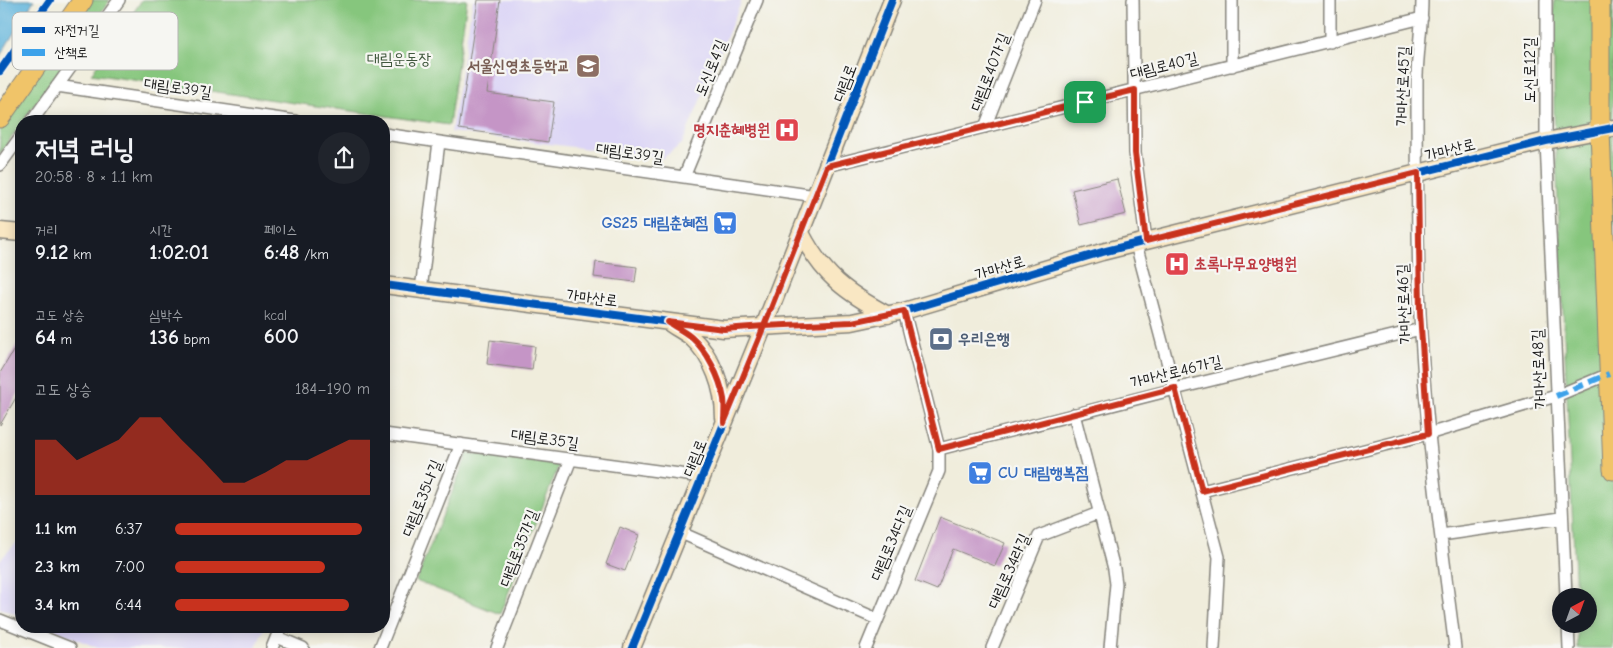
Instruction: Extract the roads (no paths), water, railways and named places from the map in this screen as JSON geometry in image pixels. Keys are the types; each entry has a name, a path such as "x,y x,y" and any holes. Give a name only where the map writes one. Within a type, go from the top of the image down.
{"main road":[{"path":"74,12 82,0"},
{"name":"대림로","path":"632,648 764,326 892,0"},
{"path":"1600,0 1607,129 1609,374 1613,470"},
{"path":"0,118 33,70"},
{"name":"가마산로","path":"390,285 724,329 852,322 896,313 1141,242 1546,140 1607,129"},
{"path":"0,231 15,233"},
{"path":"801,233 817,260 836,282 856,298 896,313"},
{"path":"668,322 690,336 701,348 712,366 719,381 724,400 724,423"}],"street":[{"path":"110,12 119,0"},
{"name":"도신로4길","path":"684,177 756,0"},
{"name":"대림로40가길","path":"986,127 1036,0"},
{"path":"1133,0 1135,153 1141,242 1175,388 1219,557 1214,648"},
{"path":"1232,0 1232,66"},
{"path":"1330,0 1330,42"},
{"name":"가마산로45길","path":"1418,173 1417,73 1422,0"},
{"name":"도신로12길","path":"1546,0 1546,140"},
{"name":"대림로40길","path":"827,166 1422,18"},
{"path":"36,115 69,70"},
{"name":"대림로39길","path":"57,86 254,115"},
{"name":"대림로39길","path":"390,135 816,196"},
{"name":"가마산로48길","path":"1546,140 1565,588"},
{"path":"421,290 439,142"},
{"path":"0,165 15,144"},
{"name":"가마산로46길","path":"1418,173 1421,329 1428,434 1455,648"},
{"path":"896,313 939,449"},
{"name":"가마산로46가길","path":"939,449 1175,388 1421,329"},
{"path":"1202,491 1428,434 1556,396 1609,374"},
{"path":"1074,414 1114,569 1116,584 1110,648"},
{"name":"대림로35길","path":"390,435 702,477"},
{"name":"대림로35나길","path":"390,623 461,444"},
{"name":"대림로34다길","path":"866,648 939,471 939,449"},
{"name":"대림로35가길","path":"497,648 571,459"},
{"name":"대림로34라길","path":"992,648 1039,536 1099,513"},
{"path":"1441,535 1561,518"},
{"path":"679,532 877,619"},
{"path":"0,620 15,627"},
{"path":"28,633 53,645 70,648"},
{"name":"대림로35나길","path":"380,648 386,633"},
{"path":"1568,633 1569,648"},
{"path":"277,637 303,648"}],"water":[{"path":"0,0 34,0 27,12 12,12 12,36 0,56"}],"place":[{"name":"서울신영초등학교","path":"588,66"},
{"name":"명지춘혜병원","path":"787,130"},
{"name":"GS25 대림춘혜점","path":"725,223"},
{"name":"초록나무요양병원","path":"1177,264"},
{"name":"우리은행","path":"941,339"},
{"name":"CU 대림행복점","path":"980,473"}],"park label":[{"name":"대림운동장","path":"399,59"}]}
